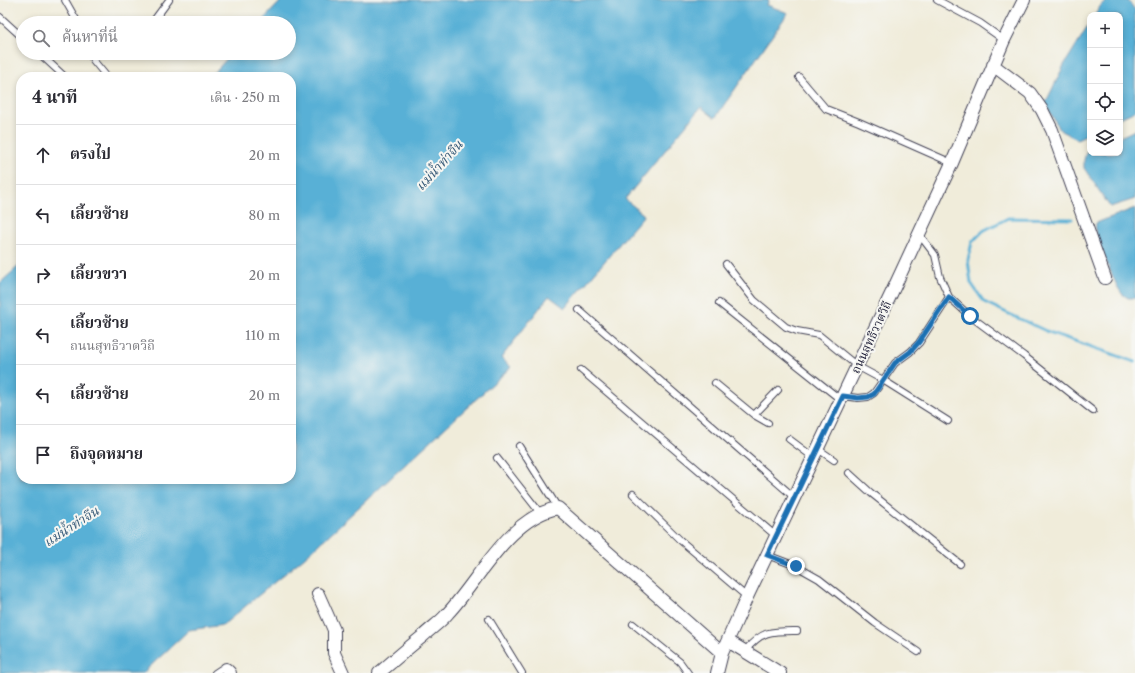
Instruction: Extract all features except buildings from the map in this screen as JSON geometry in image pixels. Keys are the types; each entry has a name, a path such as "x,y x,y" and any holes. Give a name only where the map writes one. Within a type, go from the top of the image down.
{"street":[{"name":"ถนนสุทธิวาตวิถี","path":"716,673 722,653 747,597 952,163 1004,40 1024,0"},
{"path":"993,65 1030,93 1042,110 1052,130 1105,278"},
{"path":"379,673 448,613 487,562 522,526 548,510 558,508 722,653"},
{"path":"318,594 334,630 334,653 343,673"},
{"path":"728,641 780,673"}],"lane":[{"path":"65,0 74,16"},
{"path":"157,16 168,0"},
{"path":"937,0 980,24 1004,40"},
{"path":"0,17 16,32"},
{"path":"47,60 60,72"},
{"path":"93,60 103,72"},
{"path":"799,77 826,109 952,163"},
{"path":"919,234 935,255 940,277 949,297 970,316 1024,356 1093,412"},
{"path":"726,264 750,296 786,327 797,331 819,335 857,366 883,380 948,421"},
{"path":"719,303 842,398 858,398 868,397 874,394 895,363 910,352 919,342 949,297"},
{"path":"579,310 795,498"},
{"path":"581,370 776,536"},
{"path":"715,383 754,415 768,423"},
{"path":"754,415 778,390"},
{"path":"789,439 816,453 834,460"},
{"path":"519,446 558,508"},
{"path":"496,458 541,514"},
{"path":"849,473 871,493 960,564"},
{"path":"633,494 680,540 747,597"},
{"path":"767,555 796,566 819,580 918,652"},
{"path":"489,619 522,673"},
{"path":"633,624 680,662 688,673"},
{"path":"745,651 754,640 762,635 777,631 797,630"}],"water":[{"name":"แม่น้ำท่าจีน","path":"282,0 769,0 767,5 788,13 715,118 701,107 625,199 644,215 565,308 549,296 501,358 511,367 306,556 223,625 189,630 143,673 0,673 0,283 16,269 16,484 296,484 296,72 215,72 226,60 296,60 296,16 267,16"},
{"path":"1106,0 1128,0 1135,10 1135,111 1123,117 1123,12 1097,12"},
{"path":"1087,28 1087,134 1077,139 1061,131 1045,104 1064,65"},
{"path":"1135,130 1135,199 1110,207 1084,168 1084,160 1087,152 1087,156 1123,156 1123,136"},
{"path":"1135,208 1135,298 1128,298 1122,294 1117,286 1095,236 1096,223"}],"waterway":[{"path":"1072,219 1008,218 983,231 972,242 968,260 971,283 984,302 1046,331 1135,362"}],"route":[{"path":"796,566 767,555 843,396 858,398 868,397 874,394 895,363 910,352 919,342 949,297 970,316"}]}
